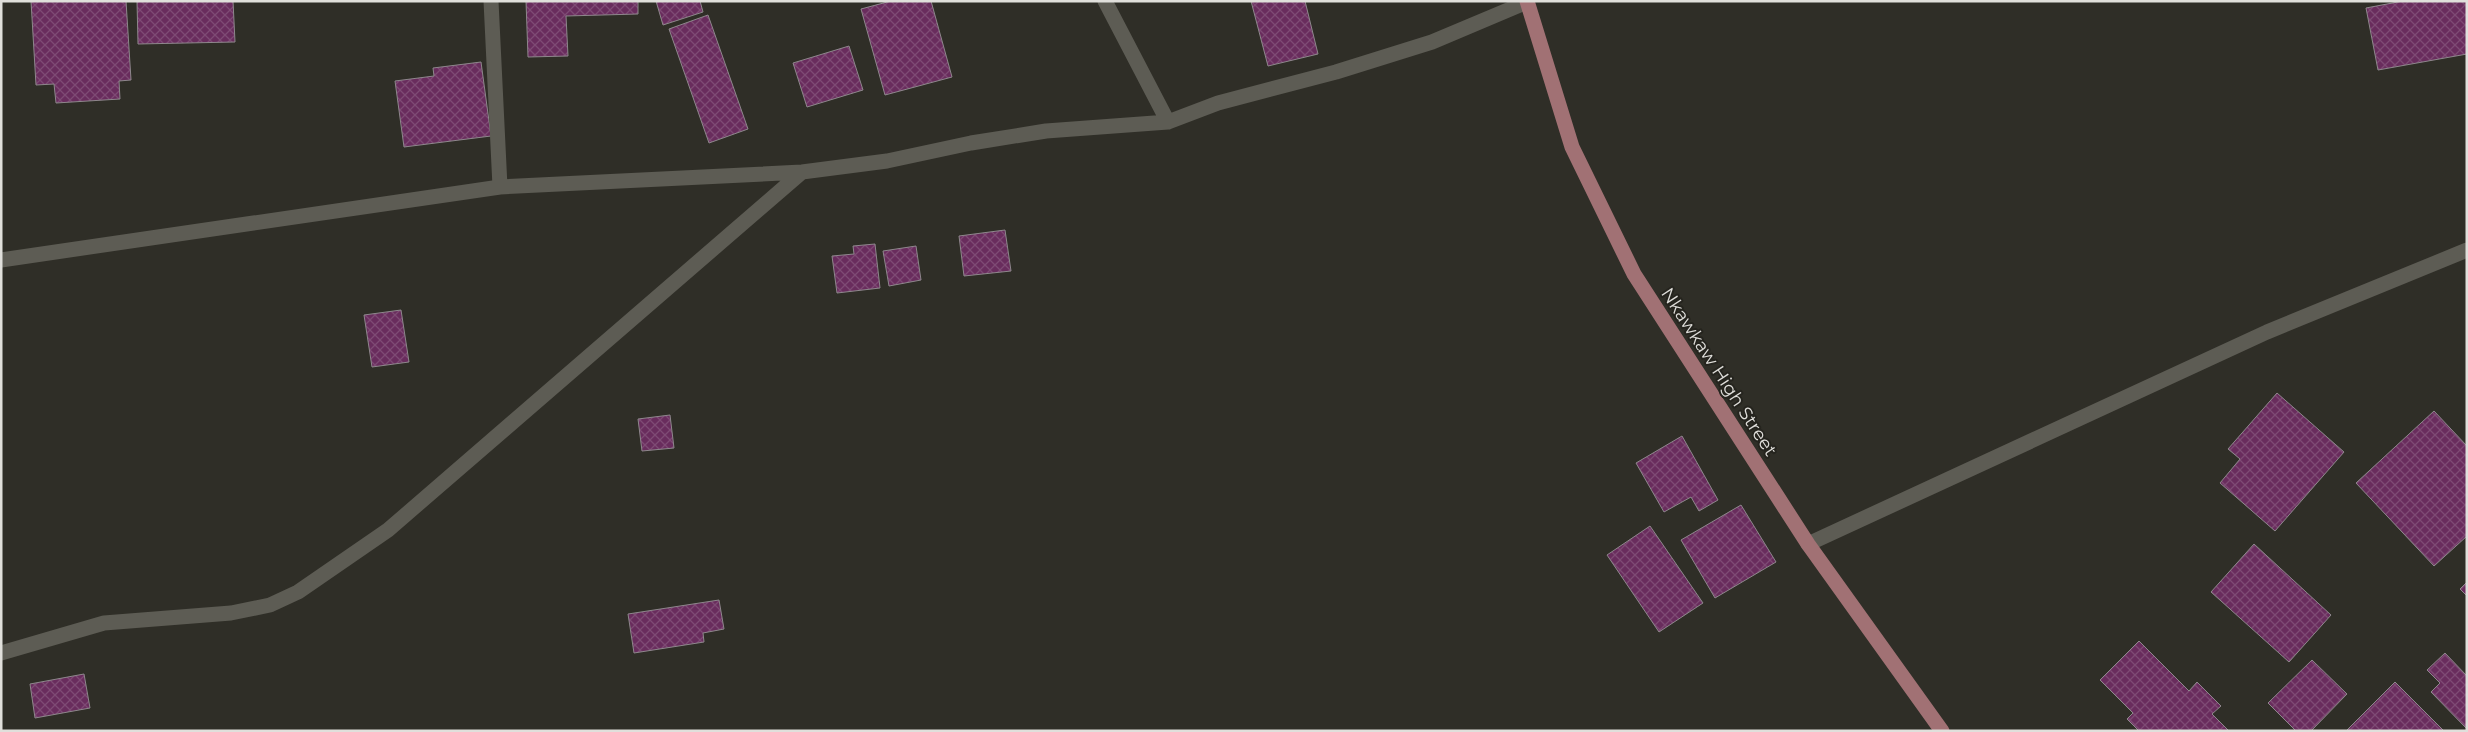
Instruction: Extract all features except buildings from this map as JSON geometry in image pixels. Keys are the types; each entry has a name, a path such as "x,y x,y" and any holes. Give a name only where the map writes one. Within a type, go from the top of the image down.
{"main road":[{"name":"Nkawkaw High Street","path":"1527,2 1572,148 1634,274 1808,544 1942,731"}],"street":[{"path":"491,1 500,187"},
{"path":"1105,1 1168,122"},
{"path":"1,260 500,187 802,172 887,161 971,143 1046,131 1168,122 1218,103 1336,72 1432,42 1527,2"},
{"path":"1,653 104,623 231,613 270,605 298,592 388,530 802,172"},
{"path":"1808,544 2267,332 2467,250"}]}
